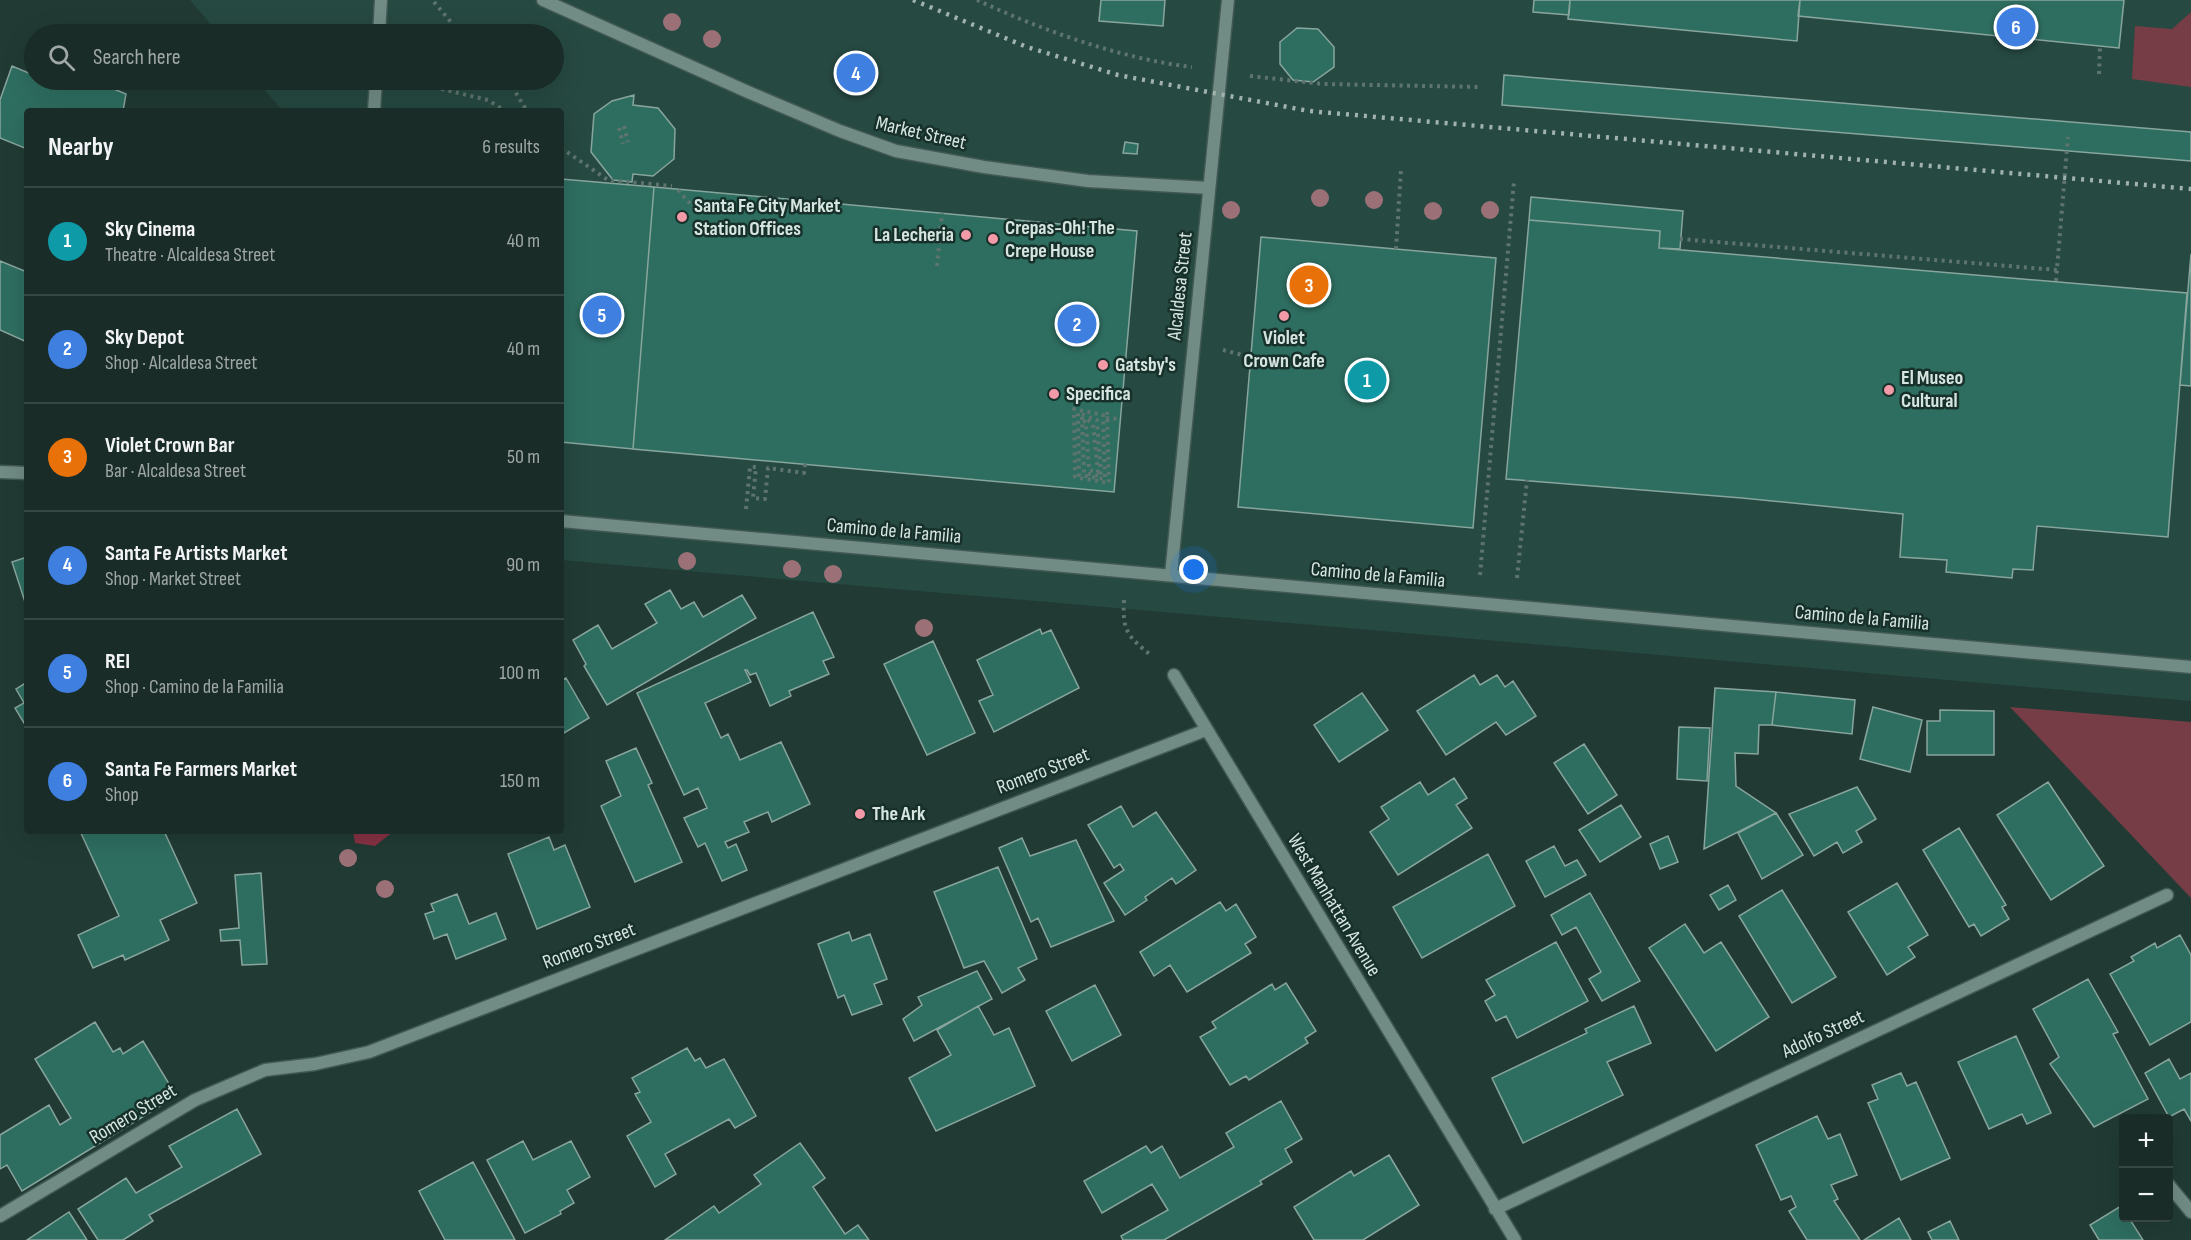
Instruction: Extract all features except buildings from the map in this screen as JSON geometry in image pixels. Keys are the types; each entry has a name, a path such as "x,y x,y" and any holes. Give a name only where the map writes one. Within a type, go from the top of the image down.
{"street":[{"path":"380,24 381,0"},
{"name":"Market Street","path":"543,0 748,92 840,131 896,151 984,167 1088,180 1209,188"},
{"name":"Alcaldesa Street","path":"1171,575 1228,0"},
{"path":"374,108 375,90"},
{"path":"0,472 24,473"},
{"name":"Camino de la Familia","path":"564,521 2191,667"},
{"name":"West Manhattan Avenue","path":"1174,675 1515,1240"},
{"name":"Romero Street","path":"0,1216 195,1100 265,1070 315,1064 369,1052 1206,730"},
{"name":"Adolfo Street","path":"1495,1209 2167,896"},
{"path":"2173,1189 2191,1212"}],"path":[{"path":"434,2 453,24"},
{"path":"2099,74 2100,46"},
{"path":"446,90 488,100 500,108"},
{"path":"514,90 525,108"},
{"path":"621,128 625,143"},
{"path":"2056,281 2068,137"},
{"path":"564,150 608,180 672,186"},
{"path":"1396,249 1401,170"},
{"path":"1478,603 1514,181"},
{"path":"678,190 694,208"},
{"path":"937,266 942,213"},
{"path":"1680,239 2057,270"},
{"path":"1217,348 1250,357"},
{"path":"1083,411 1084,405"},
{"path":"1069,421 1077,421 1086,422 1089,470 1098,472 1093,424 1082,417 1083,428 1084,473 1101,476 1097,420 1078,413 1078,423 1079,434 1079,475 1105,479 1103,415 1074,409 1075,477 1109,483 1107,408"},
{"path":"1106,418 1120,419"},
{"path":"743,537 750,467 756,467 753,498 765,499 768,468 804,472 805,464"},
{"path":"1514,606 1527,480"},
{"path":"1125,596 1123,620 1134,642 1174,675"}],"shaded area":[{"path":"190,0 2191,0 2191,701 564,560 564,108 280,108 265,90 564,90 564,24 210,24"},
{"path":"2191,12 2191,87 2132,79 2135,26 2172,29"},
{"path":"2010,707 2191,722 2191,898"},
{"path":"354,834 390,834 375,846 355,843"}],"railway":[{"path":"913,0 1027,47 1118,75 1309,111 2191,189"}],"place":[{"name":"Santa Fe Farmers Market","path":"2016,27"},
{"name":"Santa Fe Artists Market","path":"856,73"},
{"name":"Santa Fe City Market Station Offices","path":"682,217"},
{"name":"La Lecheria","path":"966,235"},
{"name":"Crepas-Oh! The Crepe House","path":"993,239"},
{"name":"Violet Crown Bar","path":"1309,285"},
{"name":"REI","path":"602,315"},
{"name":"Violet Crown Cafe","path":"1284,316"},
{"name":"Sky Depot","path":"1077,324"},
{"name":"Gatsby's","path":"1103,365"},
{"name":"Sky Cinema","path":"1367,380"},
{"name":"El Museo Cultural","path":"1889,390"},
{"name":"Specifica","path":"1054,394"},
{"name":"The Ark","path":"860,814"}]}
